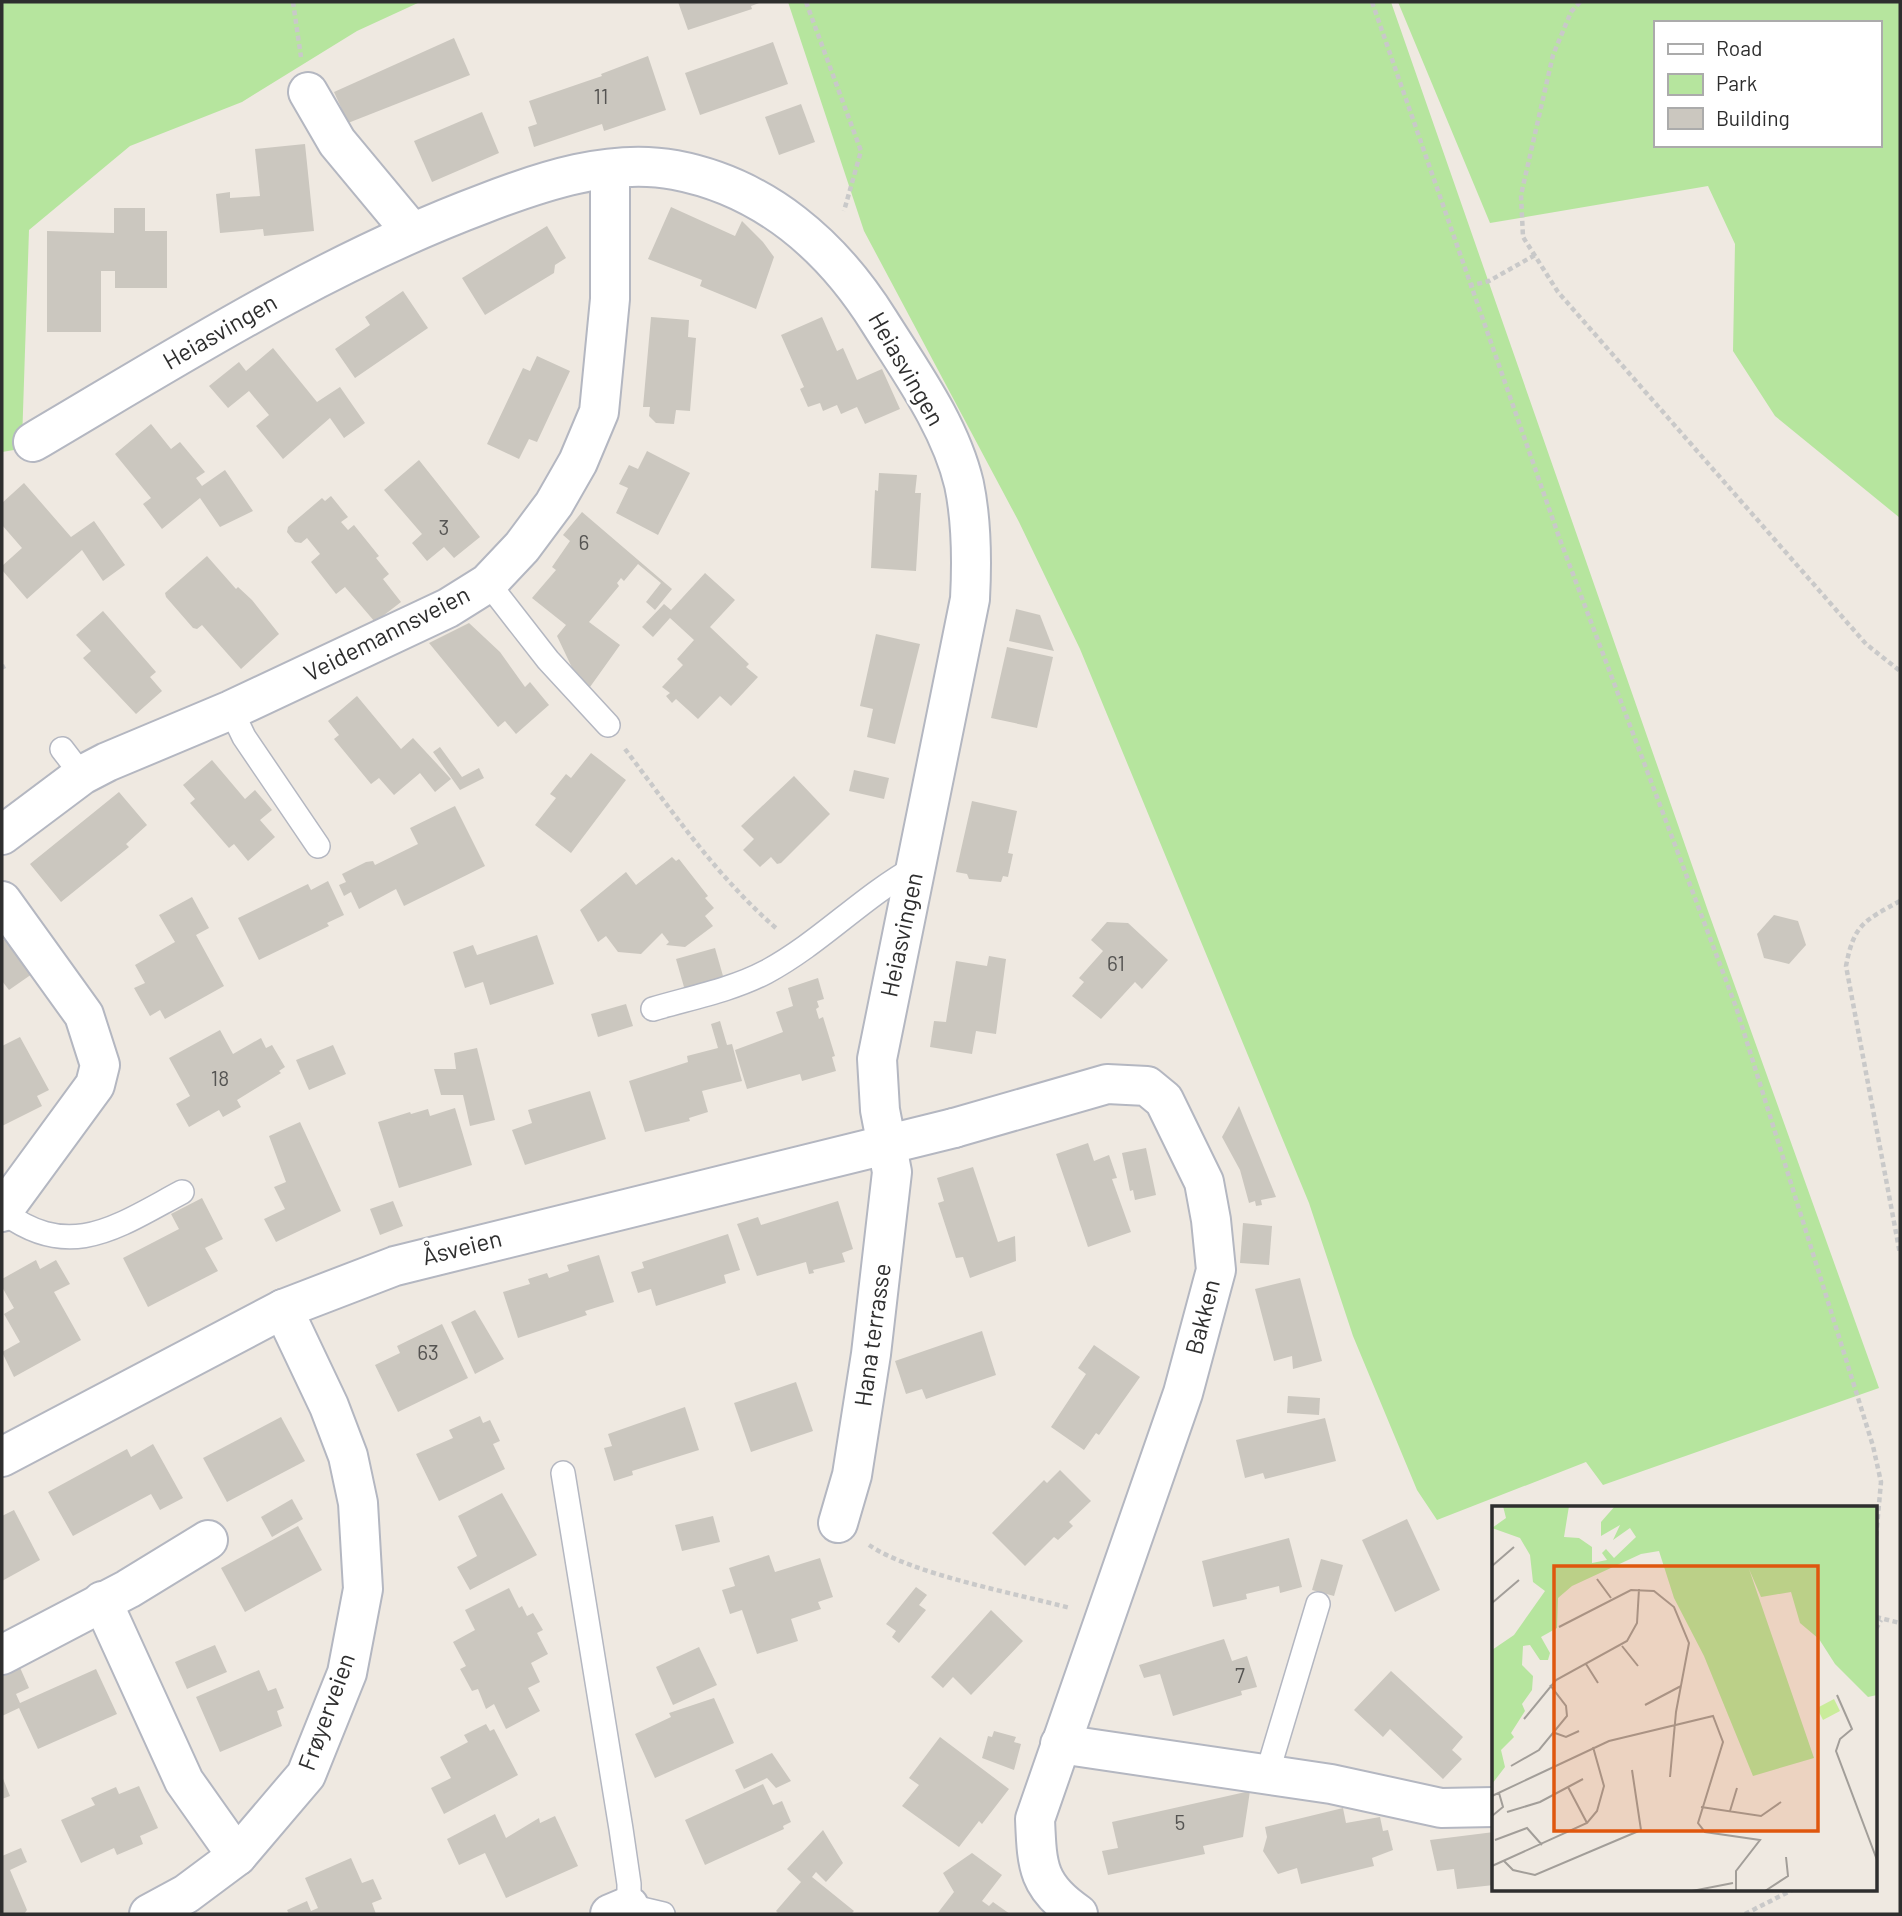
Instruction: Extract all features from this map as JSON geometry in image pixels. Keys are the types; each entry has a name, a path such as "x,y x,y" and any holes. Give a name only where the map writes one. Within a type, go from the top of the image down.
{"street":[{"path":"308,92 337,142 411,231"},
{"name":"Heiasvingen","path":"33,442 272,301 411,231 557,178 610,169 645,167 675,170 719,182 778,210 835,259 866,301 933,406 964,482 972,559 970,599 877,1059 880,1110 889,1144"},
{"name":"Veidemannsveien","path":"2,835 72,762 231,710 412,626 488,583 522,547 554,504 578,462 599,412 610,299 610,169"},
{"path":"2,901 84,1015 100,1065 95,1085 2,1211"},
{"name":"Bakken","path":"954,1128 1107,1084 1147,1086 1164,1100 1204,1182 1216,1270 1208,1304 1183,1393 1035,1819 1037,1861 1054,1898 1078,1914"},
{"name":"Åsveien","path":"2,1457 283,1309 423,1257 954,1128"},
{"name":"Hana terrasse","path":"838,1523 852,1475 872,1354 891,1185 889,1144"},
{"name":"Frøyerveien","path":"149,1914 186,1894 237,1856 306,1775 347,1673 363,1589 358,1503 348,1456 329,1406 283,1309"},
{"path":"2,1655 208,1540"},
{"path":"102,1601 184,1781 237,1856"},
{"path":"1060,1744 1266,1774 1441,1808 1492,1807"}],"lane":[{"path":"488,583 548,660 608,725"},
{"path":"231,710 244,737 318,846"},
{"path":"653,1009 734,985 764,973 802,950 893,880 916,867"},
{"path":"2,1211 38,1233 68,1239 83,1238 117,1227 182,1192"},
{"path":"563,1473 634,1912"},
{"path":"1266,1774 1318,1604"}],"path":[{"path":"293,2 308,92"},
{"path":"806,2 861,151 844,211"},
{"path":"1371,2 1559,537 1736,1007 1872,1446 1881,1482 1878,1515"},
{"path":"1580,2 1572,12 1553,55 1521,195 1523,237 1558,292 1866,645 1900,671"},
{"path":"1469,286 1489,281 1535,255"},
{"path":"608,725 685,828 758,912 802,950"},
{"path":"1900,901 1873,916 1852,937 1846,966 1900,1254"},
{"path":"838,1523 878,1552 926,1569 1105,1617"},
{"path":"1878,1618 1900,1623"},
{"path":"1745,1914 1788,1892"}],"green space":[{"path":"2,2 420,2 357,31 242,102 130,146 29,230 22,442 20,449 2,452"},
{"path":"788,2 1391,2 1708,911 1879,1388 1603,1485 1586,1462 1437,1520 1417,1490 1353,1336 1309,1203 1080,649 1019,522 864,231"},
{"path":"1398,2 1900,2 1900,518 1775,416 1733,351 1735,244 1708,186 1490,223"}],"building":[{"path":"678,2 762,2 751,6 752,9 688,30"},
{"path":"454,38 470,75 348,123 334,92"},
{"path":"773,42 788,84 700,115 685,73"},
{"path":"648,56 666,110 604,131 602,124 534,147 528,127 537,124 529,101 602,76 601,74"},
{"path":"801,104 815,142 779,155 765,117"},
{"path":"482,112 499,153 432,182 414,141"},
{"path":"305,144 314,231 264,236 263,229 220,233 216,194 230,192 230,198 260,196 255,149"},
{"path":"671,207 735,236 742,221 763,242 774,257 756,309 700,286 702,280 648,259"},
{"path":"114,208 145,208 145,231 167,231 167,288 115,288 115,271 101,271 101,332 47,332 47,231 114,233"},
{"path":"547,226 566,258 555,265 554,273 485,315 462,278"},
{"path":"403,291 428,328 355,378 335,349 370,325 365,317"},
{"path":"651,317 689,320 688,337 696,338 690,411 676,410 674,424 656,423 649,416 650,407 643,407"},
{"path":"822,317 837,351 843,348 857,380 882,369 900,409 865,424 857,407 841,414 837,405 823,411 820,403 808,407 800,389 804,387 781,335"},
{"path":"273,348 317,402 340,387 365,423 344,438 330,418 283,459 256,426 269,415 249,391 228,408 209,386 239,362 246,371"},
{"path":"537,356 570,371 537,442 529,439 519,459 487,444 523,368 530,371"},
{"path":"151,424 171,449 180,442 205,472 196,478 202,486 225,470 253,511 220,527 200,498 162,529 143,504 151,498 115,454"},
{"path":"647,451 690,473 658,535 616,513 628,488 619,484 629,465 638,469"},
{"path":"419,460 480,537 454,558 444,547 427,561 412,543 422,534 384,490"},
{"path":"879,473 917,475 915,493 921,493 916,571 871,568 875,490 878,491"},
{"path":"24,483 71,537 94,521 125,565 103,581 82,550 27,599 2,570 2,566 22,548 2,525 2,503"},
{"path":"331,496 348,517 341,522 348,530 354,525 379,556 376,558 389,574 383,579 401,602 375,622 345,587 336,594 311,562 320,554 307,538 301,543 295,542 287,532 288,527 322,498 325,501"},
{"path":"582,512 672,589 655,610 646,602 661,583 638,564 624,581 621,578 617,583 619,586 589,622 620,645 590,687 575,674 557,636 566,625 532,598 556,570 552,567 570,541 563,535"},
{"path":"207,556 236,589 238,587 252,600 279,634 241,669 202,625 197,629 193,628 166,597 165,593"},
{"path":"705,573 735,600 710,627 749,664 746,667 758,677 731,706 720,696 698,719 676,699 672,703 666,696 670,693 662,687 683,665 677,659 694,640 670,618 653,637 642,627 664,604 671,610"},
{"path":"1016,609 1040,615 1054,651 1009,641"},
{"path":"103,611 156,672 150,677 162,691 136,714 83,658 91,651 76,635"},
{"path":"469,623 500,652 525,687 530,682 549,705 516,734 505,721 498,727 429,643"},
{"path":"876,634 920,644 895,744 867,737 873,709 860,706"},
{"path":"1007,647 1053,657 1037,728 991,718"},
{"path":"357,696 401,749 413,738 451,779 435,792 420,773 394,795 379,778 371,784 334,739 339,735 328,721"},
{"path":"440,747 462,777 479,768 484,778 460,790 433,752"},
{"path":"591,753 626,780 571,853 535,825 556,798 550,794 566,774 571,778"},
{"path":"212,760 245,799 255,790 272,810 260,820 275,837 248,861 234,844 229,848 190,803 195,799 183,785"},
{"path":"854,770 889,778 884,799 849,791"},
{"path":"794,776 830,814 781,863 777,864 771,857 760,867 743,850 754,839 741,826"},
{"path":"119,792 147,825 126,844 129,847 61,902 30,864"},
{"path":"972,801 1017,811 1008,853 1013,854 1008,877 1003,876 1001,882 969,879 967,874 956,872"},
{"path":"455,806 485,866 404,906 396,889 359,909 351,892 344,896 339,885 346,882 342,874 366,862 373,861 375,865 418,844 410,828"},
{"path":"672,857 676,861 679,859 708,896 705,898 714,908 705,916 713,926 685,947 666,945 669,942 662,933 641,954 618,952 606,936 598,942 580,910 626,872 636,885"},
{"path":"328,881 344,915 327,923 329,926 259,960 238,918 308,884 311,890"},
{"path":"192,897 209,928 196,935 224,986 165,1019 160,1010 150,1016 134,988 145,983 135,965 175,942 159,915"},
{"path":"1774,915 1798,921 1806,945 1789,964 1764,958 1757,934"},
{"path":"1107,922 1128,923 1168,960 1142,989 1135,982 1101,1019 1072,996 1084,982 1079,978 1103,951 1091,940"},
{"path":"537,935 554,984 490,1005 483,982 465,988 453,952 473,945 477,955"},
{"path":"7,937 32,974 9,990 2,981 2,941"},
{"path":"715,948 725,983 686,994 676,959"},
{"path":"989,956 1006,959 996,1034 976,1031 972,1054 930,1047 934,1021 946,1022 956,961 987,966"},
{"path":"818,978 824,999 817,1001 819,1007 816,1009 819,1019 823,1017 835,1056 832,1057 836,1071 802,1081 800,1074 747,1089 735,1050 783,1032 776,1012 793,1006 788,988"},
{"path":"626,1004 633,1026 598,1037 591,1014"},
{"path":"720,1021 727,1045 732,1044 742,1081 702,1091 708,1112 689,1118 690,1121 645,1132 629,1081 688,1062 687,1056 718,1048 711,1024"},
{"path":"220,1030 233,1054 261,1038 266,1048 272,1045 285,1067 279,1071 281,1073 237,1100 241,1107 223,1117 219,1110 189,1127 176,1104 190,1096 169,1058"},
{"path":"20,1037 49,1090 37,1096 42,1106 2,1126 2,1046"},
{"path":"333,1045 346,1074 309,1090 296,1060"},
{"path":"477,1048 495,1120 470,1126 463,1095 441,1095 434,1069 456,1069 454,1053"},
{"path":"590,1091 606,1139 525,1165 512,1130 532,1123 528,1110"},
{"path":"1239,1106 1276,1197 1261,1200 1262,1205 1256,1206 1255,1201 1249,1203 1240,1170 1222,1137"},
{"path":"455,1108 472,1165 399,1188 378,1122 410,1112 411,1114 428,1109 430,1116"},
{"path":"300,1122 341,1211 276,1242 264,1219 285,1209 274,1187 286,1182 269,1136"},
{"path":"1088,1143 1094,1161 1109,1155 1117,1178 1112,1179 1131,1232 1088,1247 1056,1154"},
{"path":"1146,1148 1156,1195 1135,1200 1133,1190 1130,1191 1122,1153"},
{"path":"973,1167 998,1242 1015,1236 1016,1261 970,1278 963,1257 956,1258 938,1203 944,1201 937,1178"},
{"path":"202,1198 223,1239 205,1248 218,1271 148,1307 123,1258 179,1229 171,1214"},
{"path":"393,1201 403,1226 380,1235 370,1209"},
{"path":"838,1201 853,1249 842,1253 845,1262 813,1270 814,1273 809,1274 806,1262 757,1276 737,1224 758,1217 761,1225"},
{"path":"1243,1223 1272,1226 1269,1265 1240,1263"},
{"path":"728,1234 740,1270 724,1275 726,1283 656,1306 651,1289 638,1293 631,1272 644,1268 642,1262"},
{"path":"599,1255 614,1302 585,1311 587,1315 518,1338 503,1292 530,1284 528,1279 547,1273 549,1278 569,1271 567,1265"},
{"path":"36,1260 40,1269 56,1260 70,1284 54,1292 81,1340 14,1377 2,1352 20,1342 4,1314 14,1308 2,1287 2,1279"},
{"path":"1300,1278 1322,1361 1293,1369 1292,1356 1274,1361 1255,1289"},
{"path":"475,1310 504,1359 475,1374 451,1322"},
{"path":"442,1324 468,1378 398,1412 375,1365 400,1353 397,1346"},
{"path":"982,1331 996,1375 926,1399 922,1389 906,1394 895,1361"},
{"path":"1094,1345 1140,1377 1099,1435 1096,1433 1084,1450 1051,1427 1086,1374 1078,1368"},
{"path":"796,1382 813,1431 751,1452 734,1403"},
{"path":"1288,1396 1320,1398 1319,1415 1287,1413"},
{"path":"685,1407 699,1450 632,1471 633,1475 614,1481 604,1448 612,1446 608,1434"},
{"path":"480,1416 483,1423 490,1420 500,1441 493,1444 505,1469 439,1501 416,1454 453,1438 449,1430"},
{"path":"281,1417 305,1461 227,1502 203,1458"},
{"path":"1325,1418 1336,1461 1265,1479 1263,1473 1245,1478 1236,1440"},
{"path":"153,1444 183,1498 160,1510 151,1494 73,1536 48,1492 127,1449 131,1457"},
{"path":"1060,1470 1091,1501 1069,1522 1073,1526 1058,1540 1054,1537 1025,1566 992,1533 1044,1480 1047,1483"},
{"path":"502,1493 537,1555 470,1590 457,1567 477,1556 458,1516"},
{"path":"292,1499 303,1519 272,1537 261,1517"},
{"path":"14,1510 40,1560 2,1581 2,1516"},
{"path":"713,1516 720,1542 682,1551 675,1525"},
{"path":"1407,1519 1440,1590 1395,1612 1362,1540"},
{"path":"298,1526 322,1570 245,1612 221,1568"},
{"path":"1289,1538 1302,1587 1280,1593 1279,1586 1246,1594 1247,1599 1213,1607 1202,1561"},
{"path":"769,1555 775,1572 820,1558 833,1597 818,1602 821,1609 791,1619 798,1641 757,1654 742,1610 730,1614 722,1590 735,1586 729,1568"},
{"path":"1321,1559 1343,1565 1334,1596 1312,1590"},
{"path":"916,1587 927,1595 919,1605 926,1610 899,1643 892,1637 896,1631 886,1624"},
{"path":"509,1588 519,1608 522,1606 527,1616 533,1613 543,1630 537,1633 548,1654 531,1663 540,1682 528,1688 540,1711 506,1729 494,1704 486,1709 478,1689 472,1691 460,1669 466,1666 453,1642 475,1630 465,1610"},
{"path":"991,1610 1023,1641 971,1695 953,1677 943,1688 931,1677"},
{"path":"1224,1639 1232,1661 1247,1656 1257,1687 1241,1691 1242,1695 1173,1716 1160,1674 1144,1678 1139,1665"},
{"path":"215,1645 227,1672 187,1689 175,1662"},
{"path":"699,1647 717,1685 673,1705 656,1667"},
{"path":"18,1663 29,1688 16,1694 20,1703 96,1669 117,1714 38,1749 19,1708 2,1716 2,1670"},
{"path":"259,1670 268,1691 276,1688 284,1708 277,1711 282,1726 220,1752 196,1697"},
{"path":"1391,1671 1463,1737 1452,1750 1462,1759 1443,1779 1390,1729 1383,1737 1354,1710"},
{"path":"714,1698 734,1743 655,1778 635,1734 671,1717 669,1713"},
{"path":"486,1724 490,1731 494,1729 518,1775 444,1814 431,1788 451,1778 440,1757 468,1742 464,1735"},
{"path":"994,1731 1016,1737 1014,1742 1021,1744 1014,1770 982,1758 988,1736 992,1737"},
{"path":"940,1737 1009,1789 982,1824 979,1821 959,1847 902,1806 919,1785 909,1778"},
{"path":"772,1753 791,1781 776,1788 767,1778 744,1789 735,1770"},
{"path":"2,1776 10,1796 2,1799"},
{"path":"763,1784 773,1805 782,1801 791,1822 783,1826 784,1829 705,1865 685,1820"},
{"path":"139,1786 158,1828 140,1836 143,1844 117,1855 114,1848 81,1863 61,1820 95,1805 91,1798 116,1787 119,1794"},
{"path":"1250,1791 1243,1837 1203,1846 1205,1854 1108,1875 1102,1851 1118,1848 1112,1822"},
{"path":"1343,1808 1346,1823 1380,1817 1383,1831 1388,1830 1393,1850 1372,1858 1374,1866 1301,1884 1297,1868 1278,1874 1263,1851 1267,1837 1265,1827"},
{"path":"495,1814 506,1838 539,1818 540,1823 555,1816 578,1866 506,1898 485,1853 459,1865 447,1839"},
{"path":"823,1830 843,1863 826,1882 816,1872 812,1877 854,1911 851,1914 779,1914 776,1911 801,1882 787,1869"},
{"path":"1492,1832 1492,1885 1457,1889 1454,1869 1437,1871 1430,1840"},
{"path":"21,1848 27,1862 10,1870 27,1910 24,1914 2,1914 2,1856"},
{"path":"972,1853 1002,1875 982,1901 989,1906 993,1902 1010,1914 937,1914 954,1892 943,1873"},
{"path":"351,1858 362,1883 373,1879 382,1899 372,1903 376,1914 289,1914 287,1910 307,1901 311,1911 318,1908 305,1878"}]}
